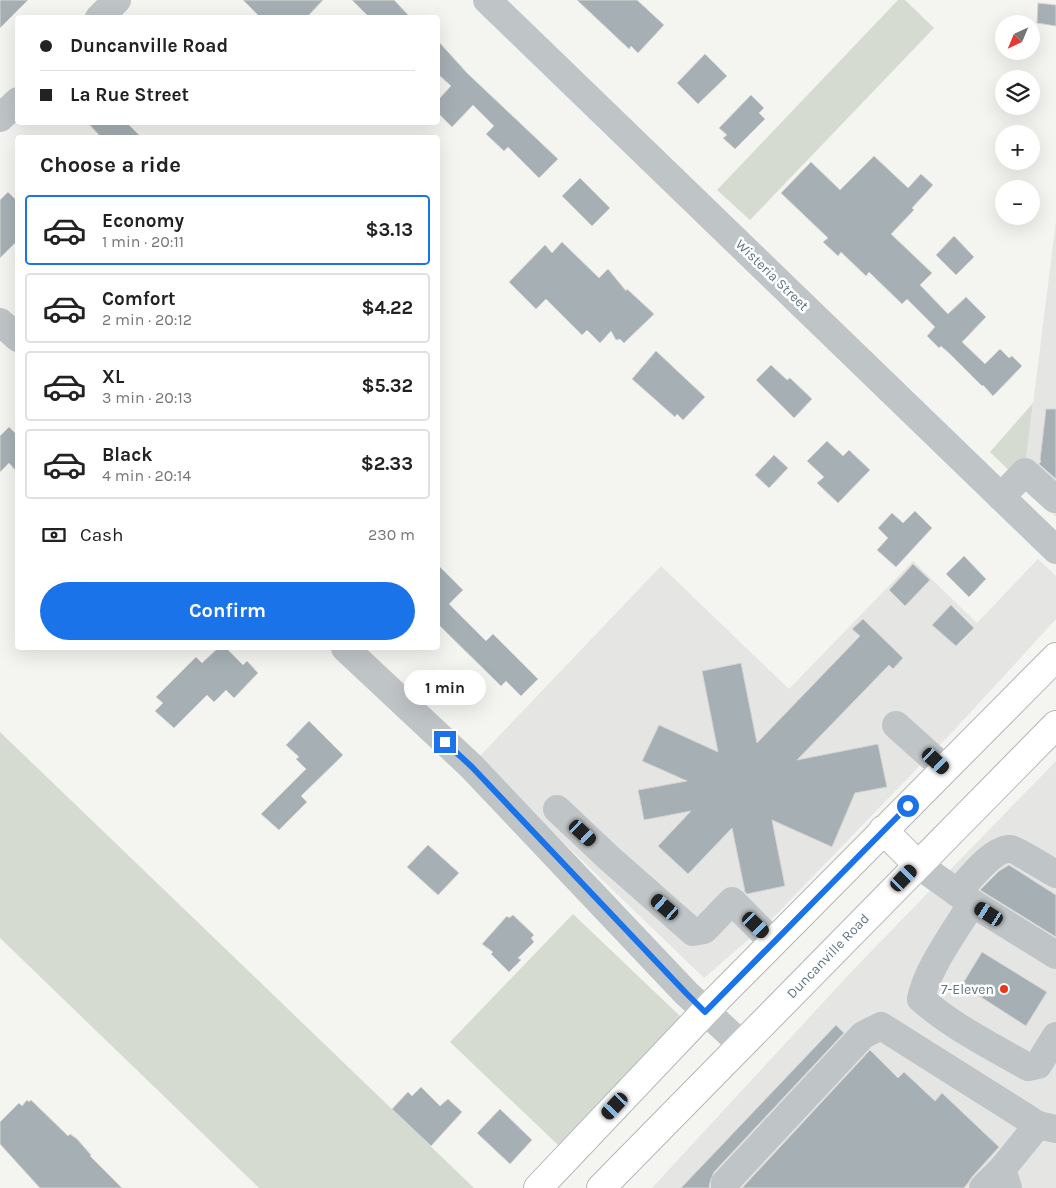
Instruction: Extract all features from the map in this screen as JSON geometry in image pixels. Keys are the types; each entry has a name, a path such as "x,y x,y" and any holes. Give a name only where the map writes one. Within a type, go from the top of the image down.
{"main road":[{"path":"538,1188 773,942 1056,656"},
{"name":"Duncanville Road","path":"601,1188 1056,724"},
{"path":"883,830 918,864"}],"street":[{"path":"102,15 117,0"},
{"name":"Wisteria Street","path":"487,0 1056,550"},
{"path":"0,118 15,103"},
{"path":"0,322 15,335"},
{"path":"1001,497 1025,472 1055,500 1030,525"},
{"path":"347,650 472,767 686,993 742,1046"},
{"path":"896,725 945,769"},
{"path":"557,809 693,932 704,930 732,901 773,942"},
{"path":"1056,874 1011,849 1000,852 987,860 964,898 922,991 921,1000 936,1013 966,1033 1028,1067 1038,1064 1056,1036"},
{"path":"918,864 964,898 1056,955"},
{"path":"725,1188 726,1183 863,1035 882,1026 1047,1127 998,1182"}],"shaded area":[{"path":"898,0 905,0 934,28 750,220 717,190"},
{"path":"1056,221 1056,517 1023,484"},
{"path":"1033,403 1023,484 990,452"},
{"path":"1038,559 1056,576 1056,619 957,727 772,919 704,978 477,759 661,566 789,689 913,561 977,623"},
{"path":"0,732 474,1188 259,1188 0,938"},
{"path":"1056,761 1056,1188 652,1188 853,970"},
{"path":"573,914 702,1037 578,1164 450,1042"}],"building":[{"path":"0,0 28,0 0,28"},
{"path":"243,0 323,0 309,15 258,15"},
{"path":"352,0 394,0 408,15 367,15"},
{"path":"577,0 637,0 664,25 638,53 631,46 629,49"},
{"path":"1038,3 1056,5 1056,26 1040,23 1040,15 1037,15"},
{"path":"440,43 467,73 558,159 539,178 508,147 504,151 486,134 494,126 473,105 452,127 440,115 440,98 451,86 440,76"},
{"path":"705,54 727,76 698,104 677,83"},
{"path":"751,95 764,108 759,113 765,119 735,149 723,138 727,135 719,128"},
{"path":"90,125 129,125 139,135 99,135"},
{"path":"874,156 908,188 921,174 933,185 912,208 914,210 891,234 932,273 920,285 948,314 966,297 986,317 962,342 985,364 1000,349 1009,358 1012,356 1022,366 993,396 950,354 941,346 939,348 927,336 935,327 907,299 902,304 869,272 866,276 841,252 838,256 823,242 828,238 781,193 811,162 840,190"},
{"path":"580,178 610,208 592,226 562,196"},
{"path":"8,192 15,199 15,243 0,258 0,200"},
{"path":"954,236 974,257 956,275 936,255"},
{"path":"562,242 599,278 608,269 626,291 627,289 654,314 624,343 620,339 616,340 611,331 600,343 587,330 582,335 546,299 536,309 509,282 545,245 552,253"},
{"path":"656,351 705,397 683,420 677,414 675,417 632,379"},
{"path":"771,365 787,380 790,378 812,399 794,418 756,380"},
{"path":"1046,409 1056,409 1056,479 1039,464 1041,461"},
{"path":"9,427 15,433 15,470 9,463 0,472 0,436"},
{"path":"827,441 843,456 849,450 870,470 838,503 817,483 824,477 807,461"},
{"path":"774,455 788,468 769,488 755,475"},
{"path":"915,511 932,528 896,567 877,550 888,538 878,528 892,513 903,523"},
{"path":"964,556 986,579 969,597 946,574"},
{"path":"913,564 930,580 905,606 889,590"},
{"path":"440,567 463,590 449,604 486,641 493,634 538,679 521,696 506,681 501,686 440,626"},
{"path":"951,605 974,628 956,646 932,625"},
{"path":"863,619 903,658 893,669 889,665 797,760 878,744 887,787 855,793 832,847 772,820 785,886 747,894 745,892 732,828 688,874 658,846 691,811 644,820 638,790 687,781 642,761 659,725 718,752 702,671 741,663 757,743 860,636 852,629"},
{"path":"216,650 228,650 243,665 247,661 258,673 234,698 226,690 214,702 207,695 174,728 155,711 163,703 156,697 196,657 202,663"},
{"path":"309,721 343,755 301,796 307,802 279,830 261,814 306,769 296,759 299,757 286,745"},
{"path":"428,845 459,873 438,895 407,867"},
{"path":"1009,865 1056,895 1056,937 980,890 999,871"},
{"path":"513,915 534,935 531,938 534,942 518,958 521,960 509,972 491,954 493,952 482,944 507,916 509,918"},
{"name":"7-Eleven","path":"982,952 1047,992 1026,1026 962,985"},
{"path":"836,1025 844,1033 714,1172 709,1188 681,1188"},
{"path":"870,1050 898,1078 904,1072 935,1101 942,1093 999,1147 964,1188 742,1188"},
{"path":"421,1087 440,1106 448,1099 462,1112 431,1146 392,1109 408,1092 412,1096"},
{"path":"27,1100 29,1102 31,1100 68,1136 70,1134 77,1139 90,1156 122,1188 40,1188 0,1144 0,1122 19,1103 22,1106"},
{"path":"500,1109 532,1140 510,1164 477,1133"}],"place":[{"name":"7-Eleven","path":"1004,989"}],"route":[{"path":"445,742 472,767 705,1012 908,806"}]}
